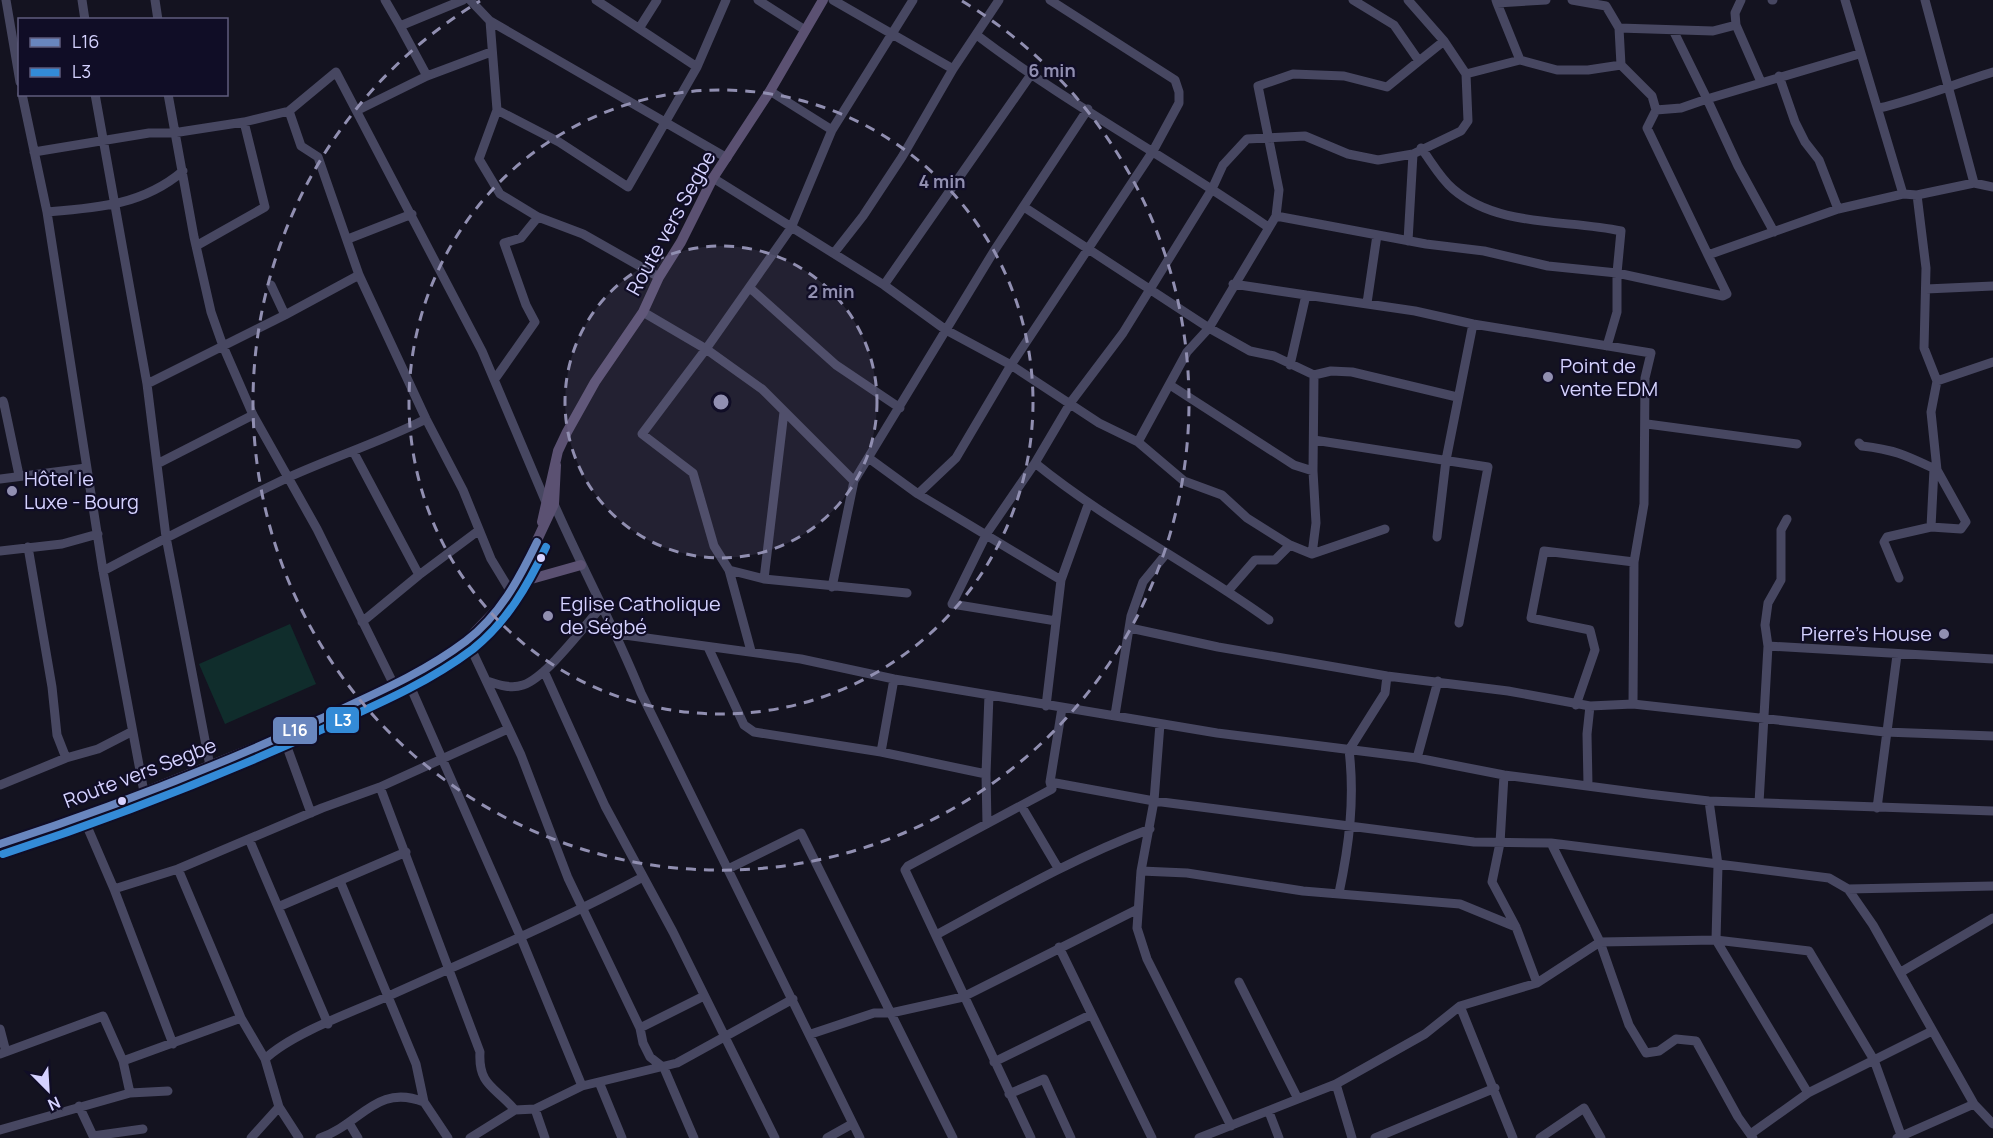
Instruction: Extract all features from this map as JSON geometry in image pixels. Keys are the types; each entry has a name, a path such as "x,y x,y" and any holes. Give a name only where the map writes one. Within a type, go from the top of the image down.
{"main road":[{"name":"Route vers Segbe","path":"0,844 83,817 283,736 394,686 467,640 514,588 539,539 556,465 567,432 595,382 643,312 659,277 681,242 713,178 770,91 823,0"},
{"path":"514,588 581,565"}],"street":[{"path":"6,0 18,70"},
{"path":"82,0 85,18"},
{"path":"155,0 158,18"},
{"path":"385,0 427,76"},
{"path":"400,26 463,0"},
{"path":"470,0 490,21 727,158"},
{"path":"596,0 640,27 697,67"},
{"path":"640,27 657,0"},
{"path":"497,110 559,142 628,187 697,67 726,0"},
{"path":"758,0 805,30"},
{"path":"834,0 954,69"},
{"path":"751,651 729,570 714,546 693,473 642,434 750,288 790,228 832,130 913,0"},
{"path":"834,253 863,216 902,157 954,69 978,36 999,0"},
{"path":"918,494 956,458 1011,365 1153,151 1179,103 1179,92 1175,80 1050,0"},
{"path":"1353,0 1394,25 1419,61"},
{"path":"1056,621 952,604 987,533 1035,463 1071,402 1124,333 1212,189 1223,165 1247,139 1305,136 1348,154 1378,160 1417,151 1461,131 1468,121 1466,74 1444,41 1408,0"},
{"path":"1520,60 1497,1 1546,0"},
{"path":"1276,216 1408,240 1484,250 1548,266 1617,273 1723,296 1727,294 1647,128 1656,110 1652,96 1621,65 1619,28 1606,6 1572,0"},
{"path":"1741,0 1735,13 1736,24 1761,82"},
{"path":"1845,0 1859,54 1879,108 1903,194"},
{"path":"1925,0 1934,42 1974,183"},
{"path":"490,21 497,110 478,159 500,194 538,217 583,234 659,277"},
{"path":"1619,28 1713,31 1736,24"},
{"path":"1673,30 1738,166 1774,232"},
{"path":"978,36 1030,76 1088,109 1113,128 1153,151 1268,227"},
{"path":"1137,442 1187,352 1209,328 1233,284 1276,216 1279,190 1258,86 1293,74 1344,76 1387,87 1444,41"},
{"path":"358,110 427,76 491,52"},
{"path":"1656,110 1681,108 1779,76 1859,54"},
{"path":"1466,74 1520,60 1557,70 1588,70 1621,65"},
{"path":"34,152 148,133 173,133 244,122 288,111 336,72 412,214 495,379 549,502 603,605 641,693 860,1138"},
{"path":"1879,108 1918,100 1948,85 1993,72"},
{"path":"884,285 1030,76"},
{"path":"1779,76 1795,122 1805,142 1819,160 1838,209"},
{"path":"770,91 832,130"},
{"path":"22,96 47,212 102,571 144,792"},
{"path":"95,96 147,384 159,463 166,537 210,766"},
{"path":"168,96 173,133 183,171 196,246 211,312 223,346 253,415 317,529 394,686"},
{"path":"832,586 854,481 870,459 946,330 1088,109"},
{"path":"288,111 301,146 318,157 359,275 426,419 463,490 478,531 514,588"},
{"path":"196,246 265,207 244,122"},
{"path":"1408,240 1417,151"},
{"path":"1417,151 1452,188 1485,208 1548,223 1596,225 1621,231 1617,273 1617,312 1607,346"},
{"path":"47,212 115,206 153,192 183,171"},
{"path":"713,178 884,285 946,330 1011,365 1071,402 1099,423 1137,442 1184,481 1222,495 1247,518 1290,545 1312,554 1385,528"},
{"path":"1708,255 1838,209 1903,194 1917,195 1974,183 1993,187"},
{"path":"1917,195 1925,246 1924,348 1937,381 1931,412 1936,470 1931,527"},
{"path":"1024,207 1150,291 1250,351 1275,356 1314,375 1330,371 1352,372 1456,397"},
{"path":"348,239 412,214"},
{"path":"495,379 535,322 526,305 504,243 521,238 538,217"},
{"path":"1367,303 1377,234"},
{"path":"147,384 359,275"},
{"path":"1233,284 1367,303 1473,324 1651,353 1645,378 1647,424 1644,504 1634,562 1633,704"},
{"path":"270,285 285,315"},
{"path":"1926,289 1993,286"},
{"path":"750,288 836,364 900,408"},
{"path":"1290,365 1306,295"},
{"path":"643,312 706,349 762,389 854,481"},
{"path":"1437,537 1456,397 1473,324"},
{"path":"1937,381 1993,362"},
{"path":"1312,554 1316,523 1313,471 1314,375"},
{"path":"1170,385 1294,465 1313,471"},
{"path":"0,403 3,401 4,404 19,475"},
{"path":"764,579 784,412"},
{"path":"159,463 253,415"},
{"path":"102,571 288,478 395,435 426,419"},
{"path":"1647,424 1797,444"},
{"path":"1314,440 1488,466 1459,623"},
{"path":"1859,443 1862,446 1893,450 1923,461 1936,470 1965,517 1966,526 1961,529 1931,527 1887,537 1884,542 1899,578"},
{"path":"353,451 419,575"},
{"path":"870,459 918,494 987,533 1061,580"},
{"path":"1035,463 1088,505 1228,591 1269,620"},
{"path":"0,479 86,468"},
{"path":"1046,706 1061,580 1088,505"},
{"path":"1759,802 1768,646 1766,625 1768,603 1781,580 1781,530 1787,519"},
{"path":"362,622 478,531"},
{"path":"0,551 62,544 98,534"},
{"path":"1228,591 1255,560 1275,560 1290,545"},
{"path":"28,547 52,687 57,735 66,758"},
{"path":"1576,705 1595,650 1594,645 1590,630 1531,618 1544,551 1634,562"},
{"path":"1115,715 1130,627 1143,582 1166,554"},
{"path":"729,570 764,579 906,593"},
{"path":"487,681 501,686 523,685 544,671 603,605"},
{"path":"1130,627 1218,647 1576,705 1633,704 1885,732 1993,736"},
{"path":"617,634 751,651 1046,706 1115,715 1160,724 1417,758 1504,775 1709,801 1993,811"},
{"path":"467,640 521,754 583,909 640,1028 643,1043 650,1057 664,1068 694,1138"},
{"path":"1768,646 1993,659"},
{"path":"708,647 744,725 749,729 881,752 931,765 986,774"},
{"path":"1877,808 1885,732 1893,697 1897,655"},
{"path":"544,671 605,806 616,822 673,932 775,1138"},
{"path":"1339,893 1351,825 1349,750 1385,693 1387,676"},
{"path":"407,679 521,938 582,1086"},
{"path":"881,752 894,679"},
{"path":"1417,758 1438,681"},
{"path":"987,824 989,695"},
{"path":"1588,785 1587,734 1590,706"},
{"path":"1032,1138 963,997 905,870 908,866 1052,789 1050,782 1062,708"},
{"path":"1160,724 1154,801 1141,872 1137,928 1144,952 1231,1126"},
{"path":"114,889 178,869 310,813 380,787 508,729"},
{"path":"0,784 66,758 98,749 131,732"},
{"path":"283,736 310,813"},
{"path":"1504,775 1500,843 1492,882 1516,927 1537,983"},
{"path":"1050,782 1154,801 1474,842 1551,843 1829,878 1848,889 1873,925 1974,1104 1993,1124"},
{"path":"380,787 480,1052 481,1074 489,1087 502,1095 515,1110"},
{"path":"1709,801 1718,865 1716,940 1808,1093"},
{"path":"1022,807 1058,868"},
{"path":"83,817 114,889 172,1044"},
{"path":"936,935 1058,868 1102,847 1150,829"},
{"path":"728,869 801,833 953,1138"},
{"path":"249,839 328,1024"},
{"path":"1551,843 1600,942 1629,1025 1646,1053 1659,1051 1676,1039 1696,1041 1738,1117 1752,1136 1808,1093 1932,1031"},
{"path":"278,908 406,852"},
{"path":"178,869 241,1018 265,1059 279,1107 299,1138"},
{"path":"1141,872 1187,873 1292,889 1460,904 1516,927"},
{"path":"265,1059 282,1046 448,968 583,909 643,877"},
{"path":"340,881 416,1064 424,1102 448,1138"},
{"path":"1848,889 1993,885"},
{"path":"811,1035 874,1013 891,1013 963,997 1138,909"},
{"path":"1901,972 1993,918"},
{"path":"1199,1138 1336,1084 1425,1034 1460,1006 1537,983 1600,942 1716,940 1809,951 1874,1060 1899,1137 1974,1104"},
{"path":"1059,947 1090,1015 1152,1138"},
{"path":"1239,982 1298,1099"},
{"path":"640,1028 704,996"},
{"path":"470,1138 515,1110 536,1109 582,1086 664,1068 793,999"},
{"path":"1460,1006 1514,1138"},
{"path":"994,1062 1090,1015"},
{"path":"0,1029 3,1053 103,1016 123,1061 130,1093"},
{"path":"123,1061 241,1018"},
{"path":"1009,1094 1044,1079 1071,1138"},
{"path":"598,1082 622,1138"},
{"path":"1336,1084 1352,1138"},
{"path":"1375,1138 1495,1088"},
{"path":"13,1138 5,1129 130,1093 168,1091"},
{"path":"320,1138 349,1123 384,1098 411,1097 424,1102"},
{"path":"79,1106 93,1137 143,1129"},
{"path":"251,1138 279,1107"},
{"path":"1540,1138 1584,1108 1601,1138"},
{"path":"536,1109 545,1138"},
{"path":"1269,1112 1279,1138"},
{"path":"349,1123 358,1138"},
{"path":"826,1138 852,1124"}],"green space":[{"path":"290,624 316,684 225,724 199,664"}],"transit line":[{"name":"L16","path":"0,844 121,802 201,771 318,720 413,675 466,641 489,620 508,596 537,542"},
{"name":"L3","path":"3,854 126,811 206,779 286,746 420,683 473,649 496,627 516,602 546,547"}],"place":[{"name":"Point de vente EDM","path":"1548,377"},
{"name":"Hôtel le Luxe - Bourg","path":"12,491"},
{"name":"Eglise Catholique de Ségbé","path":"548,616"},
{"name":"Pierre's House","path":"1944,634"}]}
